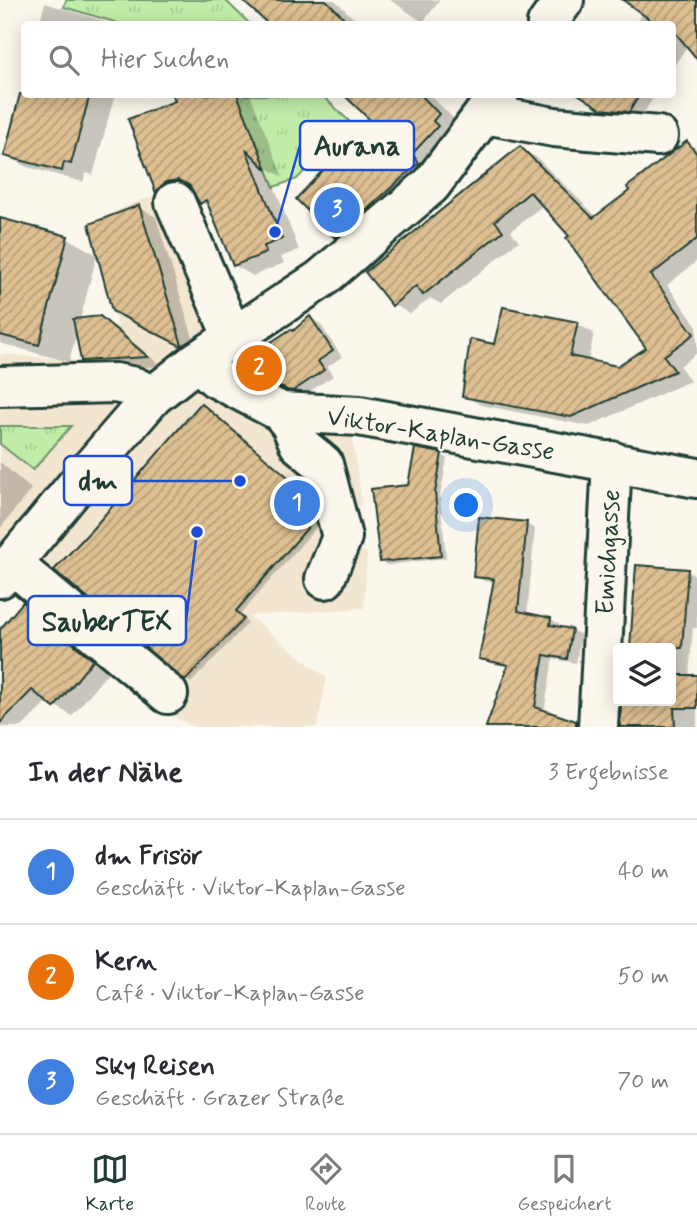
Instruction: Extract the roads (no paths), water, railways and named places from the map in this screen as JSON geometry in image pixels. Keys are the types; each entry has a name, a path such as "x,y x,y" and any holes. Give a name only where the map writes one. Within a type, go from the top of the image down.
{"street":[{"path":"549,21 564,0"},
{"path":"165,692 141,693 123,685 115,674 110,659 113,647 6,571 153,396 197,361 321,279 431,185 492,104 554,127 658,136"},
{"path":"175,202 233,338"},
{"name":"Viktor-Kaplan-Gasse","path":"197,361 216,378 281,412 359,416 697,478"},
{"path":"0,386 115,383 135,387 153,396"},
{"path":"281,412 291,425 299,444 323,464 342,537 325,579"},
{"name":"Emichgasse","path":"598,727 612,461"}],"place":[{"name":"Sky Reisen","path":"337,210"},
{"name":"Aurana","path":"275,232"},
{"name":"Kern","path":"259,368"},
{"name":"dm","path":"240,481"},
{"name":"dm Frisör","path":"297,503"},
{"name":"SauberTEX","path":"197,532"}]}
